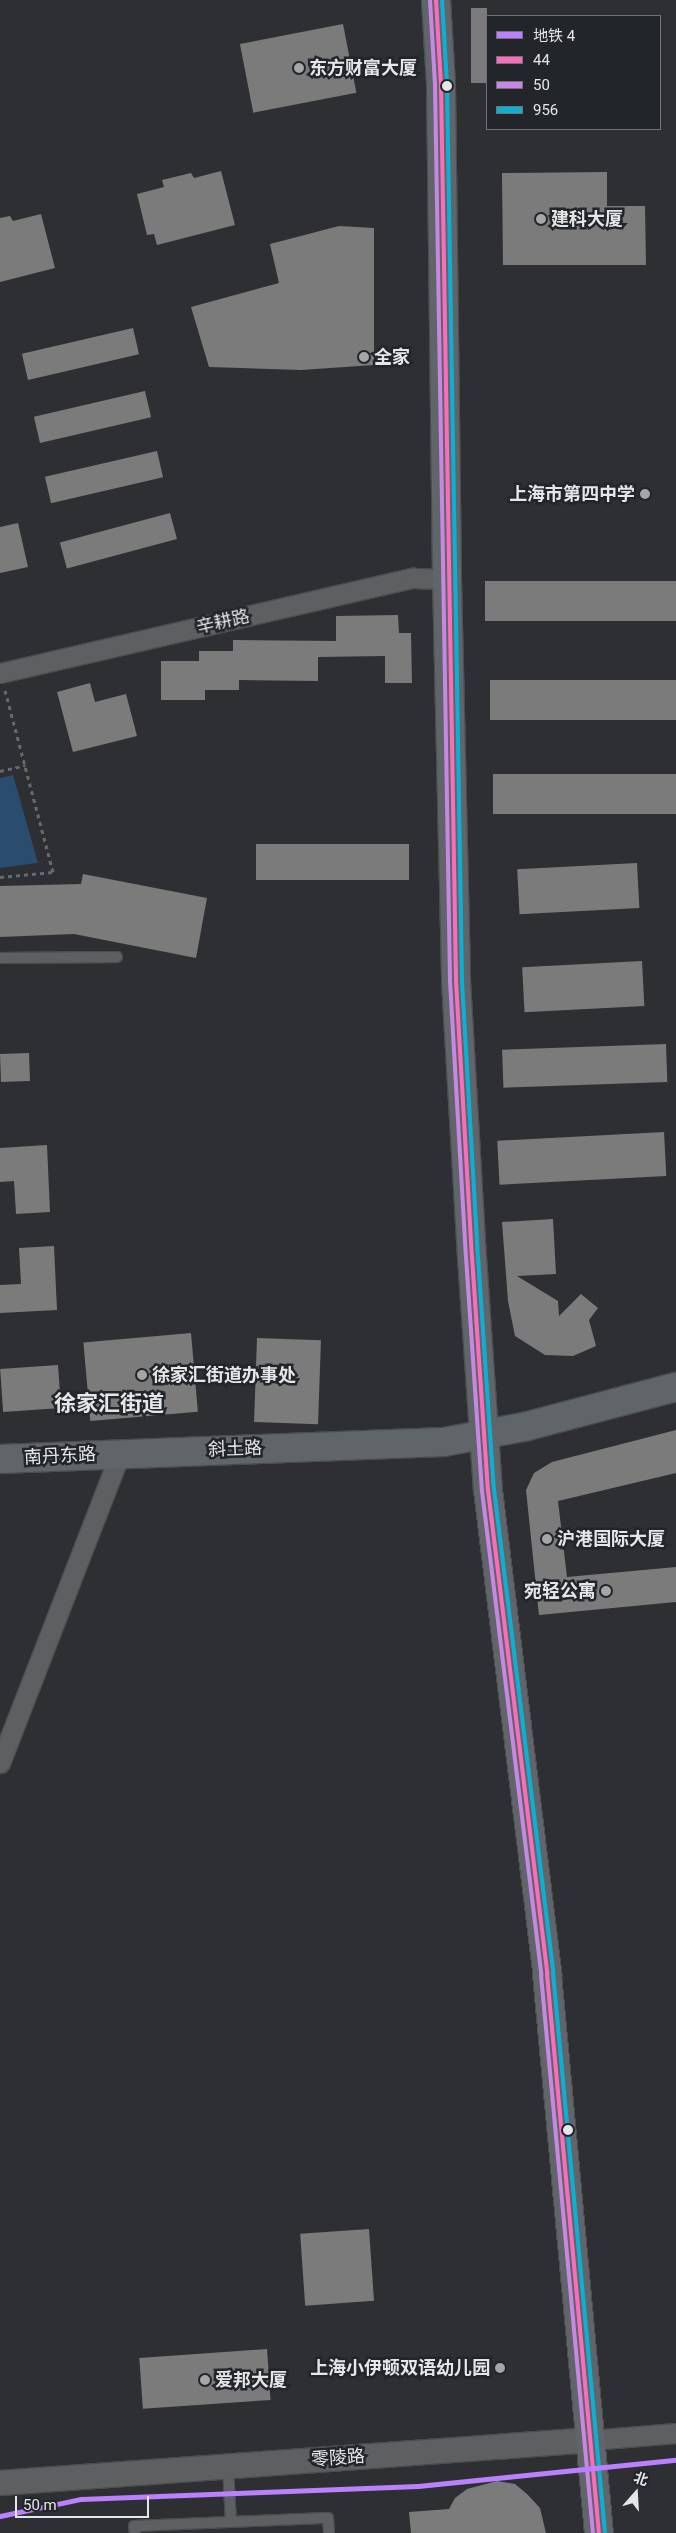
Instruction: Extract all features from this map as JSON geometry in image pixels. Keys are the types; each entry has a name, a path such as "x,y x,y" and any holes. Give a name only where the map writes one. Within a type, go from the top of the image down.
{"main road":[{"path":"436,0 444,268 447,579 456,981 484,1434 547,1974 599,2533"},
{"name":"斜土路","path":"120,1454 444,1442 676,1387"},
{"name":"南丹东路","path":"0,1459 120,1454"}],"street":[{"name":"辛耕路","path":"0,673 413,578 447,579"},
{"path":"0,1763 120,1454"},
{"name":"零陵路","path":"0,2484 676,2433"}],"lane":[{"path":"0,958 117,957"},
{"path":"228,2466 231,2522"},
{"path":"135,2533 134,2526 328,2518 329,2533"}],"path":[{"path":"0,673 53,872 0,877"},
{"path":"0,770 25,765"}],"shaded area":[{"path":"13,775 38,863 0,868 0,778"}],"building":[{"path":"471,8 487,8 486,83 471,83"},
{"name":"东方财富大厦","path":"343,24 356,93 253,113 240,44"},
{"path":"221,171 235,225 157,245 154,234 147,235 137,194 164,187 162,180 191,173 194,178"},
{"path":"607,172 607,206 645,206 646,265 503,265 502,173"},
{"path":"41,214 55,268 0,282 0,218 10,216 13,221"},
{"path":"339,226 374,228 374,365 301,370 209,367 191,307 279,283 270,244"},
{"path":"133,328 139,354 28,380 22,354"},
{"path":"145,391 151,417 40,443 34,417"},
{"path":"157,451 163,477 51,503 45,477"},
{"path":"170,513 177,539 67,569 60,543"},
{"path":"18,523 28,567 0,573 0,527"},
{"path":"485,581 676,581 676,621 485,621"},
{"path":"398,615 399,633 411,633 412,683 385,683 385,656 318,657 318,681 239,680 239,690 205,690 205,700 161,700 161,661 199,661 199,651 233,651 233,640 336,641 336,616"},
{"path":"490,680 676,680 676,720 490,720"},
{"path":"90,683 95,702 126,694 137,736 73,752 57,692"},
{"path":"493,774 676,774 676,814 493,814"},
{"path":"256,844 409,844 409,880 256,880"},
{"path":"637,863 639,908 520,914 517,869"},
{"path":"83,874 207,898 196,958 74,934 0,937 0,886 81,884"},
{"path":"642,961 644,1006 525,1012 522,967"},
{"path":"666,1044 667,1082 503,1088 502,1050"},
{"path":"29,1053 30,1081 1,1082 0,1054"},
{"path":"664,1132 666,1176 500,1185 497,1141"},
{"path":"47,1145 50,1212 16,1214 14,1181 0,1182 0,1148"},
{"path":"553,1219 556,1274 517,1276 558,1301 559,1316 581,1294 598,1308 589,1320 596,1346 573,1356 545,1355 515,1336 508,1301 502,1222"},
{"path":"54,1246 57,1310 0,1313 0,1285 21,1284 19,1248"},
{"name":"徐家汇街道办事处","path":"191,1333 198,1412 90,1421 83,1342"},
{"path":"257,1338 321,1340 318,1424 254,1422"},
{"path":"58,1365 61,1408 3,1412 0,1369"},
{"name":"沪港国际大厦","path":"676,1430 676,1473 558,1501 567,1577 676,1567 676,1602 539,1615 526,1490 534,1473 552,1462"},
{"path":"369,2229 374,2301 305,2306 300,2234"},
{"name":"爱邦大厦","path":"267,2349 271,2400 143,2409 139,2358"},
{"path":"497,2481 515,2484 527,2494 540,2508 546,2533 411,2533 409,2512 449,2509 455,2498 467,2489"}],"metro line":[{"name":"4","path":"0,2516 81,2499 418,2486 676,2460"}],"transit line":[{"name":"50","path":"430,0 435,85 450,981 466,1257 482,1491 541,1975 593,2533"},
{"name":"44","path":"436,0 441,85 456,981 472,1257 488,1490 547,1974 599,2533"},
{"name":"956","path":"442,0 447,85 462,981 478,1257 494,1489 553,1973 605,2532"}],"place":[{"name":"东方财富大厦","path":"299,68"},
{"name":"建科大厦","path":"541,219"},
{"name":"全家","path":"364,357"},
{"name":"上海市第四中学","path":"645,494"},
{"name":"徐家汇街道办事处","path":"142,1375"},
{"name":"沪港国际大厦","path":"547,1539"},
{"name":"宛轻公寓","path":"606,1591"},
{"name":"上海小伊顿双语幼儿园","path":"500,2368"},
{"name":"爱邦大厦","path":"205,2380"}],"district":[{"name":"徐家汇街道","path":"109,1404"}]}
